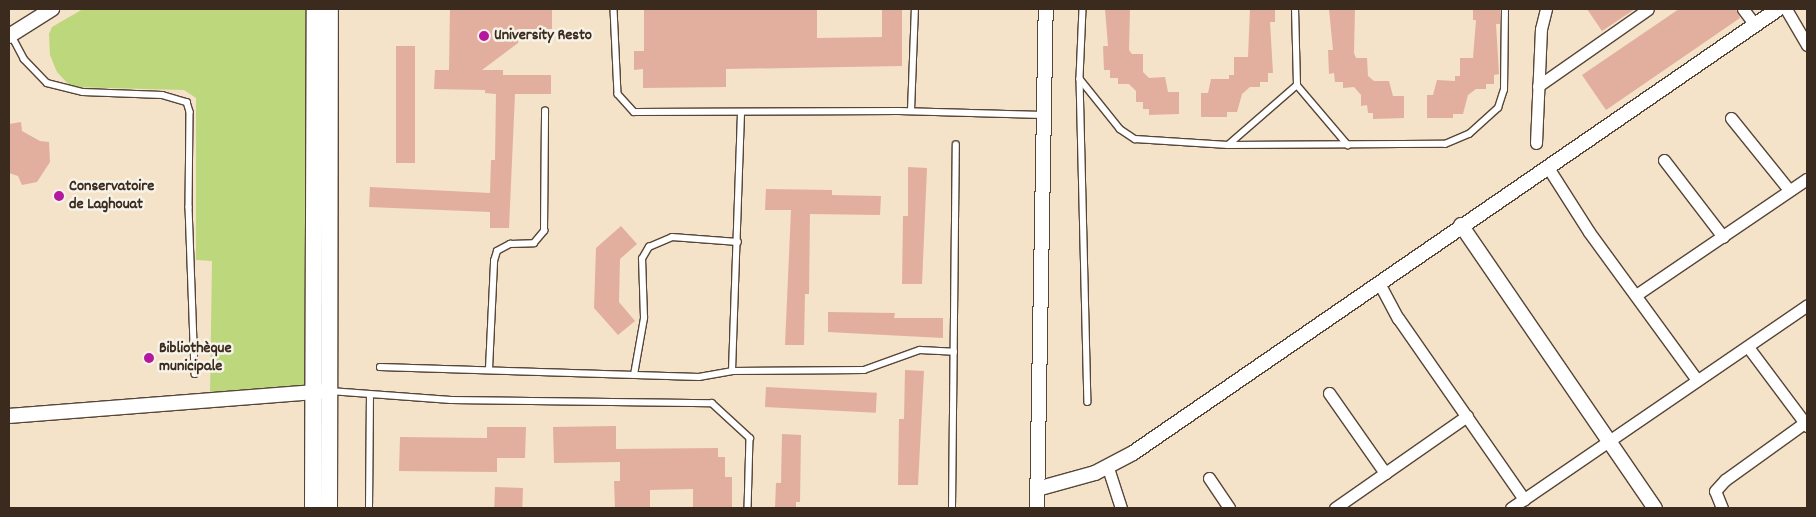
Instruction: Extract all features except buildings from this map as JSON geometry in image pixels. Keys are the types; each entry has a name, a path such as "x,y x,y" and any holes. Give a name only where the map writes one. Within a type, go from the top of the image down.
{"main road":[{"path":"315,9 320,391 330,447 329,508"},
{"path":"313,508 320,391 330,9"}],"street":[{"path":"10,35 52,9"},
{"path":"1037,508 1046,9"},
{"path":"1536,143 1541,29 1546,9"},
{"path":"1538,86 1648,9"},
{"path":"1744,9 1755,24"},
{"path":"1037,489 1108,468 1778,9"},
{"path":"1786,9 1807,45"},
{"path":"1731,118 1789,190"},
{"path":"1664,160 1723,237"},
{"path":"1547,166 1589,232 1697,380"},
{"path":"1636,295 1807,178"},
{"path":"1461,225 1655,508"},
{"path":"1379,282 1398,318 1524,499"},
{"path":"1511,508 1807,305"},
{"path":"1722,508 1715,492 1725,480 1806,423 1748,347"},
{"path":"9,416 320,391"},
{"path":"1329,393 1385,473"},
{"path":"1335,508 1467,416"},
{"path":"1108,468 1121,508"},
{"path":"1209,478 1229,508"}],"lane":[{"path":"614,9 618,94 634,112 911,111 1045,115"},
{"path":"911,111 915,9"},
{"path":"1083,9 1080,80 1088,402"},
{"path":"1295,9 1298,85 1348,145"},
{"path":"1080,80 1126,135 1135,138 1228,144 1445,144 1469,134 1485,122 1498,108 1504,90 1505,9"},
{"path":"10,35 24,58 47,82 83,92 162,95 187,102 190,112 189,207 195,374"},
{"path":"1228,144 1298,85"},
{"path":"489,369 494,261 497,251 510,244 534,243 544,231 545,111"},
{"path":"732,371 738,242 740,113"},
{"path":"952,508 956,145"},
{"path":"634,375 644,318 642,259 649,248 672,237 738,242"},
{"path":"380,367 699,377 732,371 864,370 920,350 954,352"},
{"path":"320,391 370,396 451,400 712,402 750,438 748,508"},
{"path":"369,508 370,396"}],"green space":[{"path":"83,9 308,9 304,384 299,389 210,394 212,261 196,260 196,98 184,90 71,87 57,72 50,55 49,34 52,27"}],"place":[{"name":"University Resto","path":"484,36"},
{"name":"Conservatoire de Laghouat","path":"59,196"},
{"name":"Bibliothèque municipale","path":"149,358"}]}
